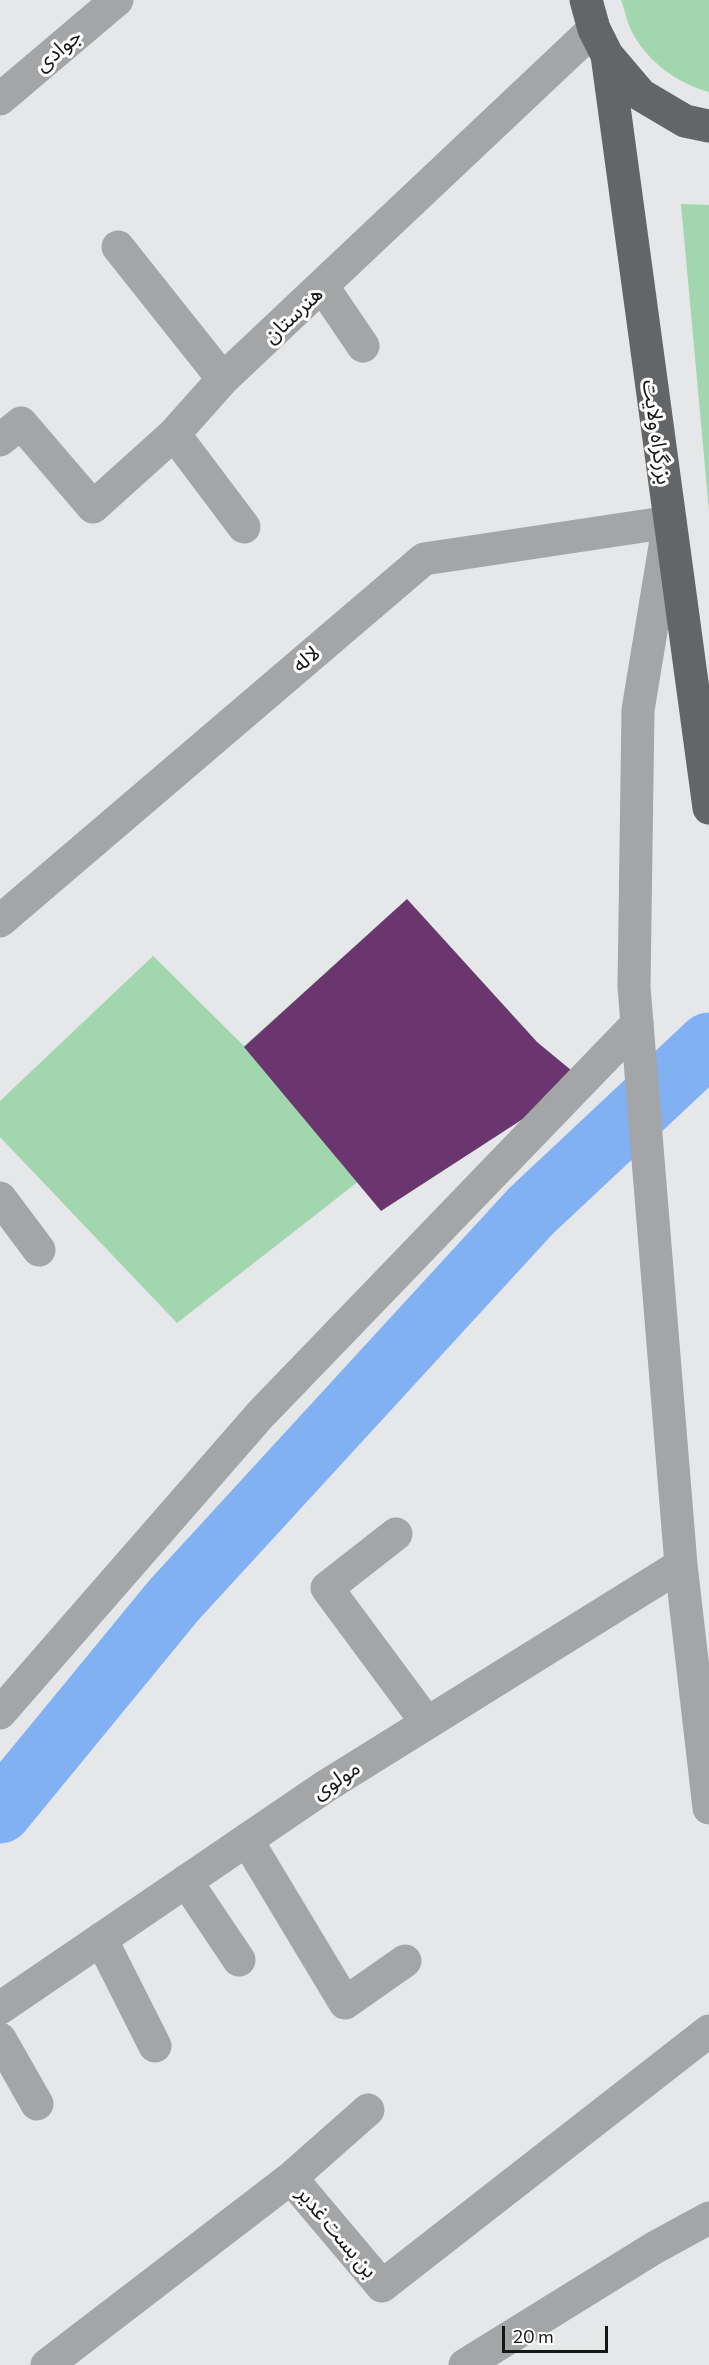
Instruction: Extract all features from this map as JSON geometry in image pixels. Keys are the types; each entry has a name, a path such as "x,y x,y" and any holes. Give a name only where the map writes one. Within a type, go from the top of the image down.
{"highway":[{"path":"596,28 641,95 686,121 709,126"},
{"name":"بزرگراه ولایت","path":"596,28 670,522 709,808"}],"street":[{"name":"جوادی","path":"0,99 117,0"},
{"name":"هنرستان","path":"0,440 21,423 93,507 174,434 223,379 596,28"},
{"path":"118,247 223,379"},
{"path":"323,287 363,346"},
{"path":"174,434 244,527"},
{"path":"670,522 638,710 634,987 681,1565 709,1808"},
{"name":"لاله","path":"0,921 424,559 670,522"},
{"path":"0,1713 260,1415 638,1025"},
{"path":"0,1198 39,1250"},
{"path":"396,1534 327,1588 427,1723"},
{"name":"مولوی","path":"0,2008 326,1785 681,1565"},
{"path":"247,1840 345,2003 405,1961"},
{"path":"186,1881 239,1960"},
{"path":"101,1939 155,2046"},
{"name":"بن بست غدیر","path":"47,2365 291,2178 382,2286 709,2031"},
{"path":"0,2039 37,2104"},
{"path":"291,2178 368,2110"},
{"path":"465,2365 654,2248 709,2218"}],"green space":[{"path":"621,0 709,0 709,92 675,77 646,53 630,28"},
{"path":"681,204 709,205 709,511"},
{"path":"407,899 537,1042 177,1323 0,1137 0,1101 153,956 244,1046"}],"building":[{"path":"407,899 537,1042 583,1080 381,1211 244,1047"}],"waterway":[{"path":"0,1812 174,1600 531,1211 709,1044"}]}
